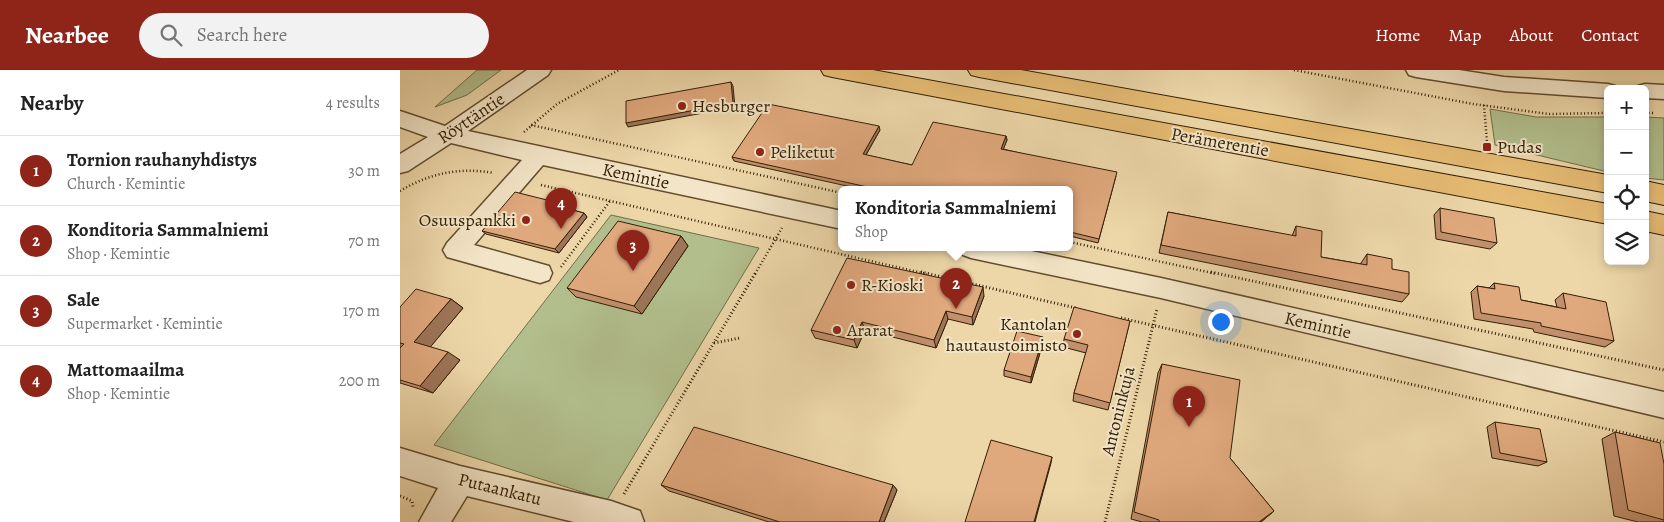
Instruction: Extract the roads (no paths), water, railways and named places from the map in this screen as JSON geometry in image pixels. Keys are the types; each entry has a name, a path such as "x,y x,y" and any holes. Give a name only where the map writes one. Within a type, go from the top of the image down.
{"highway":[{"name":"Perämerentie","path":"832,70 1604,213"},
{"name":"Perämerentie","path":"979,70 1604,183"},
{"path":"1649,192 1664,194"},
{"path":"1649,223 1664,225"}],"street":[{"name":"Röyttäntie","path":"400,165 512,70"},
{"name":"Röyttäntie","path":"400,152 439,132 540,70"},
{"path":"1416,70 1504,84 1604,91"},
{"path":"1649,91 1664,92"},
{"name":"Kemintie","path":"400,119 439,132 539,155 838,219"},
{"path":"539,155 455,250 540,273"},
{"name":"Kemintie","path":"985,251 1161,288 1664,404"},
{"name":"Putaankatu","path":"400,462 460,480 620,519"},
{"path":"434,522 460,480"}],"place":[{"name":"Hesburger","path":"682,106"},
{"name":"Pudas","path":"1487,147"},
{"name":"Peliketut","path":"760,152"},
{"name":"Osuuspankki","path":"526,220"},
{"name":"Mattomaailma","path":"561,229"},
{"name":"Sale","path":"633,271"},
{"name":"R-Kioski","path":"851,285"},
{"name":"Konditoria Sammalniemi","path":"956,309"},
{"name":"Ararat","path":"837,330"},
{"name":"Kantolan hautaustoimisto","path":"1077,334"},
{"name":"Tornion rauhanyhdistys","path":"1189,427"}]}
